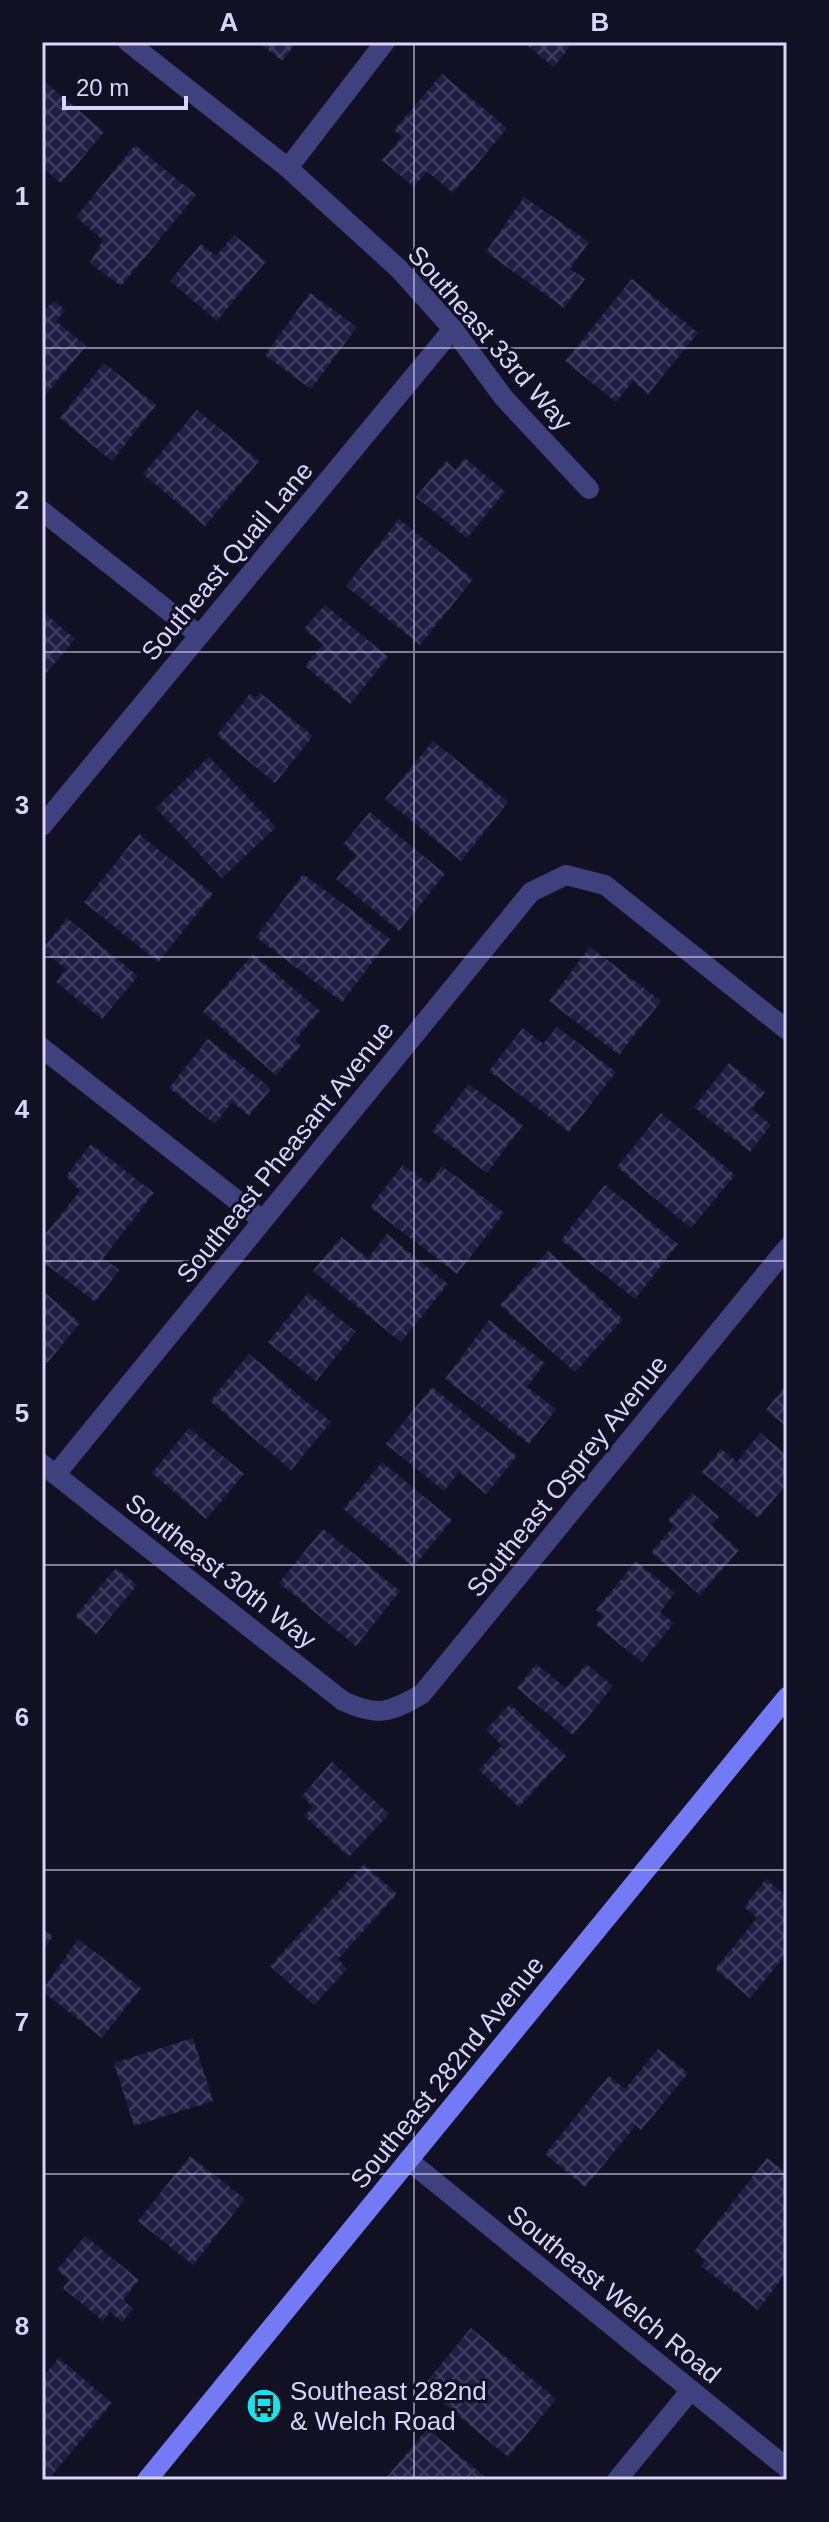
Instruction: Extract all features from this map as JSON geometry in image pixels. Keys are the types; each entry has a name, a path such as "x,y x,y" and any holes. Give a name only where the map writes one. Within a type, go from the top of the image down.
{"main road":[{"name":"Southeast 282nd Avenue","path":"147,2480 787,1697"}],"street":[{"name":"Southeast 33rd Way","path":"128,42 288,168 399,269 453,329 504,398 589,489"},
{"path":"288,168 385,42"},
{"name":"Southeast Quail Lane","path":"42,826 453,329"},
{"path":"42,511 199,635"},
{"name":"Southeast Pheasant Avenue","path":"49,1469 262,1220 531,892 566,875 605,885 787,1030"},
{"path":"42,1048 262,1220"},
{"name":"Southeast Osprey Avenue","path":"371,1713 398,1708 422,1694 787,1248"},
{"name":"Southeast 30th Way","path":"49,1469 343,1701 371,1713"},
{"name":"Southeast Welch Road","path":"408,2160 787,2468"},
{"path":"617,2480 691,2390"}],"building":[{"path":"258,42 297,42 282,61"},
{"path":"523,42 573,42 554,67"},
{"path":"442,74 507,128 453,193 427,171 414,187 382,160 402,137 394,130"},
{"path":"45,82 104,132 61,183 42,167"},
{"path":"135,145 196,195 121,286 90,263 103,240 76,217"},
{"path":"524,197 589,242 570,269 585,279 564,308 486,252"},
{"path":"234,235 266,261 217,321 170,281 201,244 216,256"},
{"path":"632,279 698,333 648,394 633,381 616,402 565,361"},
{"path":"310,293 357,327 311,389 265,355"},
{"path":"54,301 65,310 56,321 86,346 42,399 42,312"},
{"path":"104,363 156,405 112,461 60,418"},
{"path":"197,410 259,461 205,526 143,474"},
{"path":"465,458 505,492 467,538 416,497 446,461 455,470"},
{"path":"399,519 473,579 420,645 346,586"},
{"path":"325,605 388,657 350,704 305,666 323,644 304,629"},
{"path":"42,611 75,639 42,678"},
{"path":"260,693 313,736 275,783 217,735 250,694 255,698"},
{"path":"433,741 508,802 461,861 385,799"},
{"path":"209,757 276,827 222,878 156,808"},
{"path":"370,812 445,874 399,931 336,879 356,855 343,844"},
{"path":"139,834 213,894 158,962 84,902"},
{"path":"303,874 390,939 342,1002 256,937"},
{"path":"67,918 138,976 102,1019 56,982 66,969 42,950"},
{"path":"590,947 661,1001 619,1055 549,1001"},
{"path":"253,954 320,1011 295,1040 301,1046 276,1075 203,1012"},
{"path":"557,1027 616,1072 569,1132 489,1071 523,1028 543,1044"},
{"path":"208,1039 268,1086 270,1090 249,1116 232,1102 215,1124 169,1088"},
{"path":"729,1063 765,1092 752,1109 771,1125 750,1152 694,1107"},
{"path":"469,1084 523,1125 487,1173 432,1131"},
{"path":"661,1113 735,1175 691,1228 617,1167"},
{"path":"91,1144 154,1193 103,1258 119,1270 95,1302 42,1261 42,1238 80,1191 66,1176"},
{"path":"403,1165 429,1184 442,1166 504,1213 457,1274 370,1207"},
{"path":"605,1185 678,1244 635,1299 561,1240"},
{"path":"387,1234 448,1284 401,1342 313,1271 341,1237 368,1258"},
{"path":"548,1251 623,1319 575,1372 500,1305"},
{"path":"42,1290 80,1323 47,1363 42,1359"},
{"path":"308,1293 356,1332 316,1381 268,1342"},
{"path":"489,1320 545,1363 527,1387 556,1409 529,1444 445,1379"},
{"path":"249,1354 331,1422 291,1470 210,1401"},
{"path":"787,1384 787,1427 766,1410"},
{"path":"432,1387 517,1456 486,1494 459,1472 444,1491 386,1444"},
{"path":"189,1428 244,1474 206,1519 152,1473"},
{"path":"760,1433 787,1455 787,1483 758,1518 702,1472 721,1449 737,1462"},
{"path":"382,1462 452,1520 413,1567 343,1509"},
{"path":"692,1493 719,1517 711,1525 739,1550 700,1595 651,1552 674,1526 668,1520"},
{"path":"323,1529 400,1591 356,1646 279,1583"},
{"path":"636,1561 675,1593 660,1612 674,1623 642,1662 596,1625 603,1616 596,1610"},
{"path":"116,1568 137,1585 96,1634 75,1616"},
{"path":"536,1664 566,1688 586,1664 613,1686 573,1735 517,1688"},
{"path":"510,1704 566,1756 519,1807 479,1770 502,1745 486,1730"},
{"path":"332,1762 389,1814 349,1857 304,1816 313,1807 302,1796"},
{"path":"364,1864 397,1894 338,1959 347,1969 314,2005 270,1966"},
{"path":"766,1879 787,1897 787,1953 750,1998 715,1969 757,1918 744,1907"},
{"path":"42,1928 53,1936 42,1952"},
{"path":"78,1939 141,1988 102,2038 42,1991"},
{"path":"193,2038 213,2101 134,2126 114,2063"},
{"path":"658,2049 688,2073 641,2130 636,2125 585,2187 545,2154 609,2076 625,2089"},
{"path":"190,2156 245,2199 193,2265 138,2221"},
{"path":"767,2158 787,2173 787,2272 758,2310 701,2266 705,2260 694,2252"},
{"path":"85,2236 139,2280 123,2300 133,2309 122,2322 110,2312 103,2321 63,2288 69,2280 57,2270"},
{"path":"471,2328 556,2399 508,2457 423,2386"},
{"path":"59,2358 112,2403 48,2480 42,2480 42,2378"},
{"path":"427,2429 489,2480 387,2477"}],"place":[{"name":"Southeast 282nd & Welch Road","path":"264,2406"}]}
